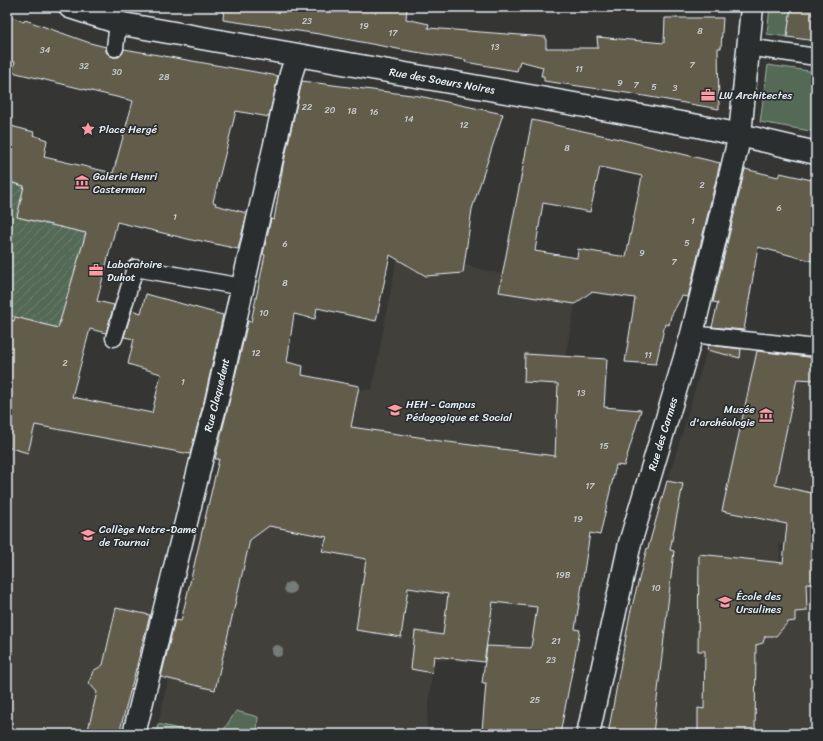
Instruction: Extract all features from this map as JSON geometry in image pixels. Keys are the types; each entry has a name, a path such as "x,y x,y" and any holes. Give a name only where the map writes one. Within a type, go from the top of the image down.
{"street":[{"name":"Rue des Soeurs Noires","path":"70,7 118,23 740,135 816,153"},
{"name":"Rue des Carmes","path":"588,734 630,543 692,334 740,135 752,7"},
{"name":"Rue Claquedent","path":"134,734 216,404 297,55"}],"lane":[{"path":"116,48 118,23"},
{"path":"748,47 816,57"},
{"path":"114,338 135,268 243,287"},
{"path":"692,334 816,348"}],"shaded area":[{"name":"HEH - Campus Pédagogique et Social","path":"441,101 498,112 483,169 485,169 469,222 460,264 504,275 581,289 581,301 575,304 565,357 526,355 524,382 558,383 554,457 590,532 576,634 532,648 486,646 484,662 433,660 426,733 461,731 471,732 471,734 156,734 200,540 243,366 360,385 360,389 372,390 400,242"},
{"path":"709,344 816,357 816,734 610,734 626,640 647,549","holes":["779,544 786,545 784,564 780,564"]},
{"name":"Collège Notre-Dame de Tournai","path":"7,350 32,424 189,454 120,734 7,734"}],"green space":[{"path":"770,7 791,7 787,37 767,34"},
{"path":"768,65 816,72 816,132 760,122"},
{"path":"7,182 24,186 17,217 86,233 58,328 7,315"},
{"path":"236,711 258,717 257,734 221,734"},
{"path":"158,724 200,734 156,734"}],"building":[{"path":"224,7 407,7 406,19 429,24 428,28 546,37 546,48 598,48 597,37 664,43 665,18 723,18 721,48 718,48 719,109 627,93 544,81 544,76 541,76 543,67 520,61 517,71 465,62 466,60 319,34 223,20"},
{"path":"791,7 816,7 816,41 787,37"},
{"path":"7,15 24,22 25,20 90,43 106,47 106,52 113,57 119,57 124,49 278,76 269,117 236,111 213,202 216,203 215,205 247,213 238,249 196,241 117,222 97,301 114,305 106,333 90,329 72,397 152,413 161,374 128,364 134,339 124,337 132,310 141,313 146,294 223,315 204,401 190,454 35,425 28,453 7,447 7,319 14,321 15,317 58,328 86,233 17,217 24,186 7,181 7,125 34,132 33,135 47,140 44,157 113,173 133,101 12,72 15,62 7,60"},
{"path":"302,81 419,96 503,114 472,209 463,273 426,276 390,255 376,321 317,308 315,319 294,314 287,362 303,366 302,375 359,386 351,427 425,439 555,456 558,384 524,382 525,354 607,359 604,407 641,410 624,466 616,465 600,535 590,533 575,629 580,630 560,734 495,734 482,731 486,683 482,683 487,646 531,648 537,607 493,602 484,662 434,656 432,673 411,669 415,631 443,635 448,594 408,588 401,637 356,630 366,559 322,551 327,537 269,526 250,540 215,690 161,677 175,620 181,621 219,459 215,459 248,321 251,322 271,219 274,220 283,166"},
{"path":"532,120 720,163 688,297 682,296 671,316 669,325 665,324 656,364 625,362 635,298 591,292 575,304 499,292","holes":["600,167 642,176 626,257 578,249 577,258 535,251 543,203 590,212"]},
{"path":"745,169 778,177 780,173 816,181 816,262 758,247 744,330 712,327 718,303 713,302"},
{"path":"708,345 741,349 740,358 707,350"},
{"path":"757,351 816,358 816,380 797,379 775,485 816,494 816,584 806,583 807,611 795,612 795,621 788,622 776,636 765,636 763,643 756,645 755,734 698,734 698,708 704,709 705,651 698,651 699,554 783,563 787,524 722,511"},
{"path":"667,481 683,484 670,550 674,551 653,734 608,734 630,614 647,548"},
{"path":"116,608 150,615 119,734 87,734 97,692 89,683 93,671 103,665"}],"place":[{"name":"LW Architectes","path":"708,95"},
{"name":"Place Hergé","path":"88,129"},
{"name":"Galerie Henri Casterman","path":"82,182"},
{"name":"Laboratoire Duhot","path":"96,270"},
{"name":"HEH - Campus Pédagogique et Social","path":"395,410"},
{"name":"Musée d'archéologie","path":"766,415"},
{"name":"Collège Notre-Dame de Tournai","path":"88,535"},
{"name":"École des Ursulines","path":"725,602"}]}
